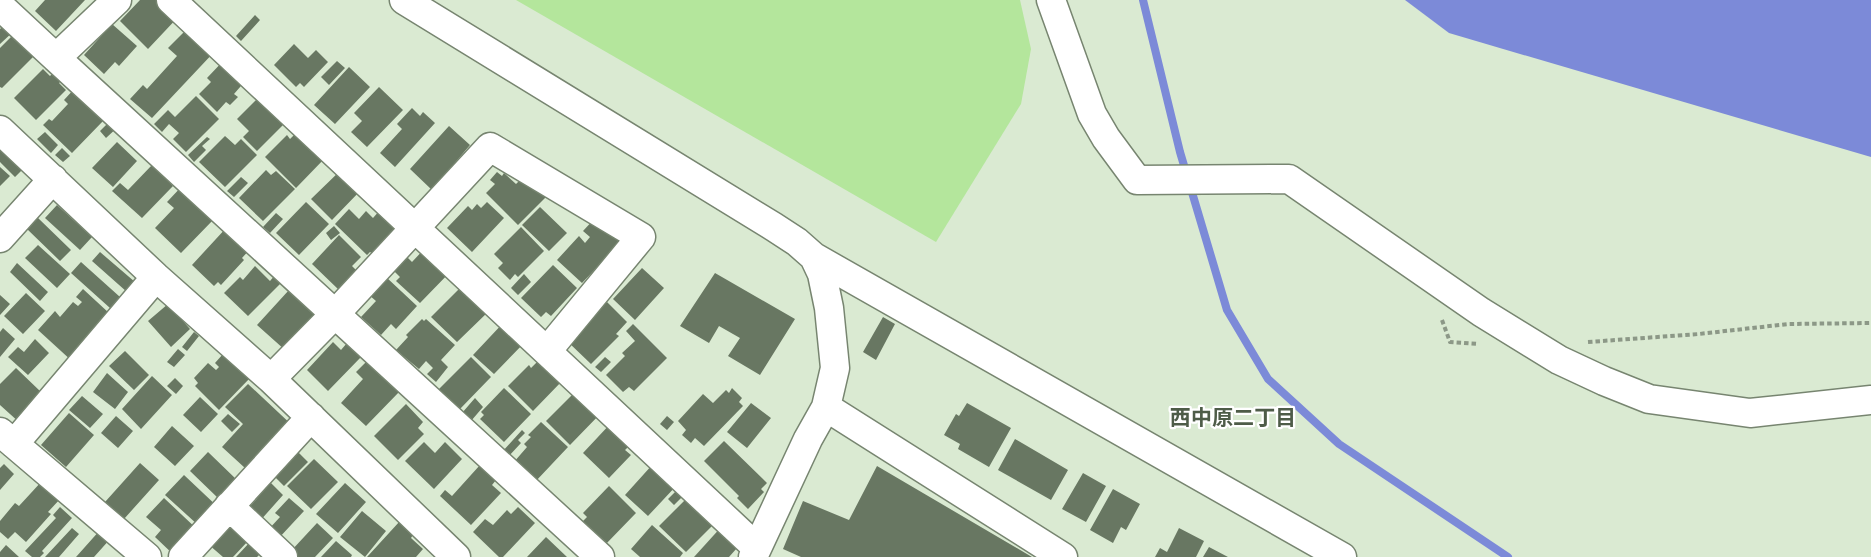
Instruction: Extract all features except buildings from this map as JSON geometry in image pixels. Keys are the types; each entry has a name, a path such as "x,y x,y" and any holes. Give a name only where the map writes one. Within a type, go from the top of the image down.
{"street":[{"path":"56,58 117,0"},
{"path":"171,0 547,351 755,553 808,439 826,407 835,368 829,308 822,274 814,256"},
{"path":"404,0 774,227 814,256 1342,557"},
{"path":"1050,0 1092,114 1106,138 1137,180 1289,179 1501,324 1559,360 1649,399 1750,413 1871,400"},
{"path":"0,6 600,557"},
{"path":"0,130 156,277 271,379 456,557"},
{"path":"271,379 335,314 490,147 641,237 547,351"},
{"path":"0,238 53,179"},
{"path":"147,557 7,438 156,277"},
{"path":"826,407 1063,557"},
{"path":"183,557 310,417"},
{"path":"229,506 283,557"}],"path":[{"path":"1439,312 1450,342 1483,344"},
{"path":"1584,343 1788,324 1871,323"}],"green space":[{"path":"516,0 1020,0 1031,49 1021,104 936,242"}],"water":[{"path":"1405,0 1871,0 1871,157 1449,33"}],"waterway":[{"path":"1143,0 1180,152 1227,310 1268,379 1339,444 1508,557"}],"district":[{"name":"西中原二丁目","path":"1233,418"}]}
